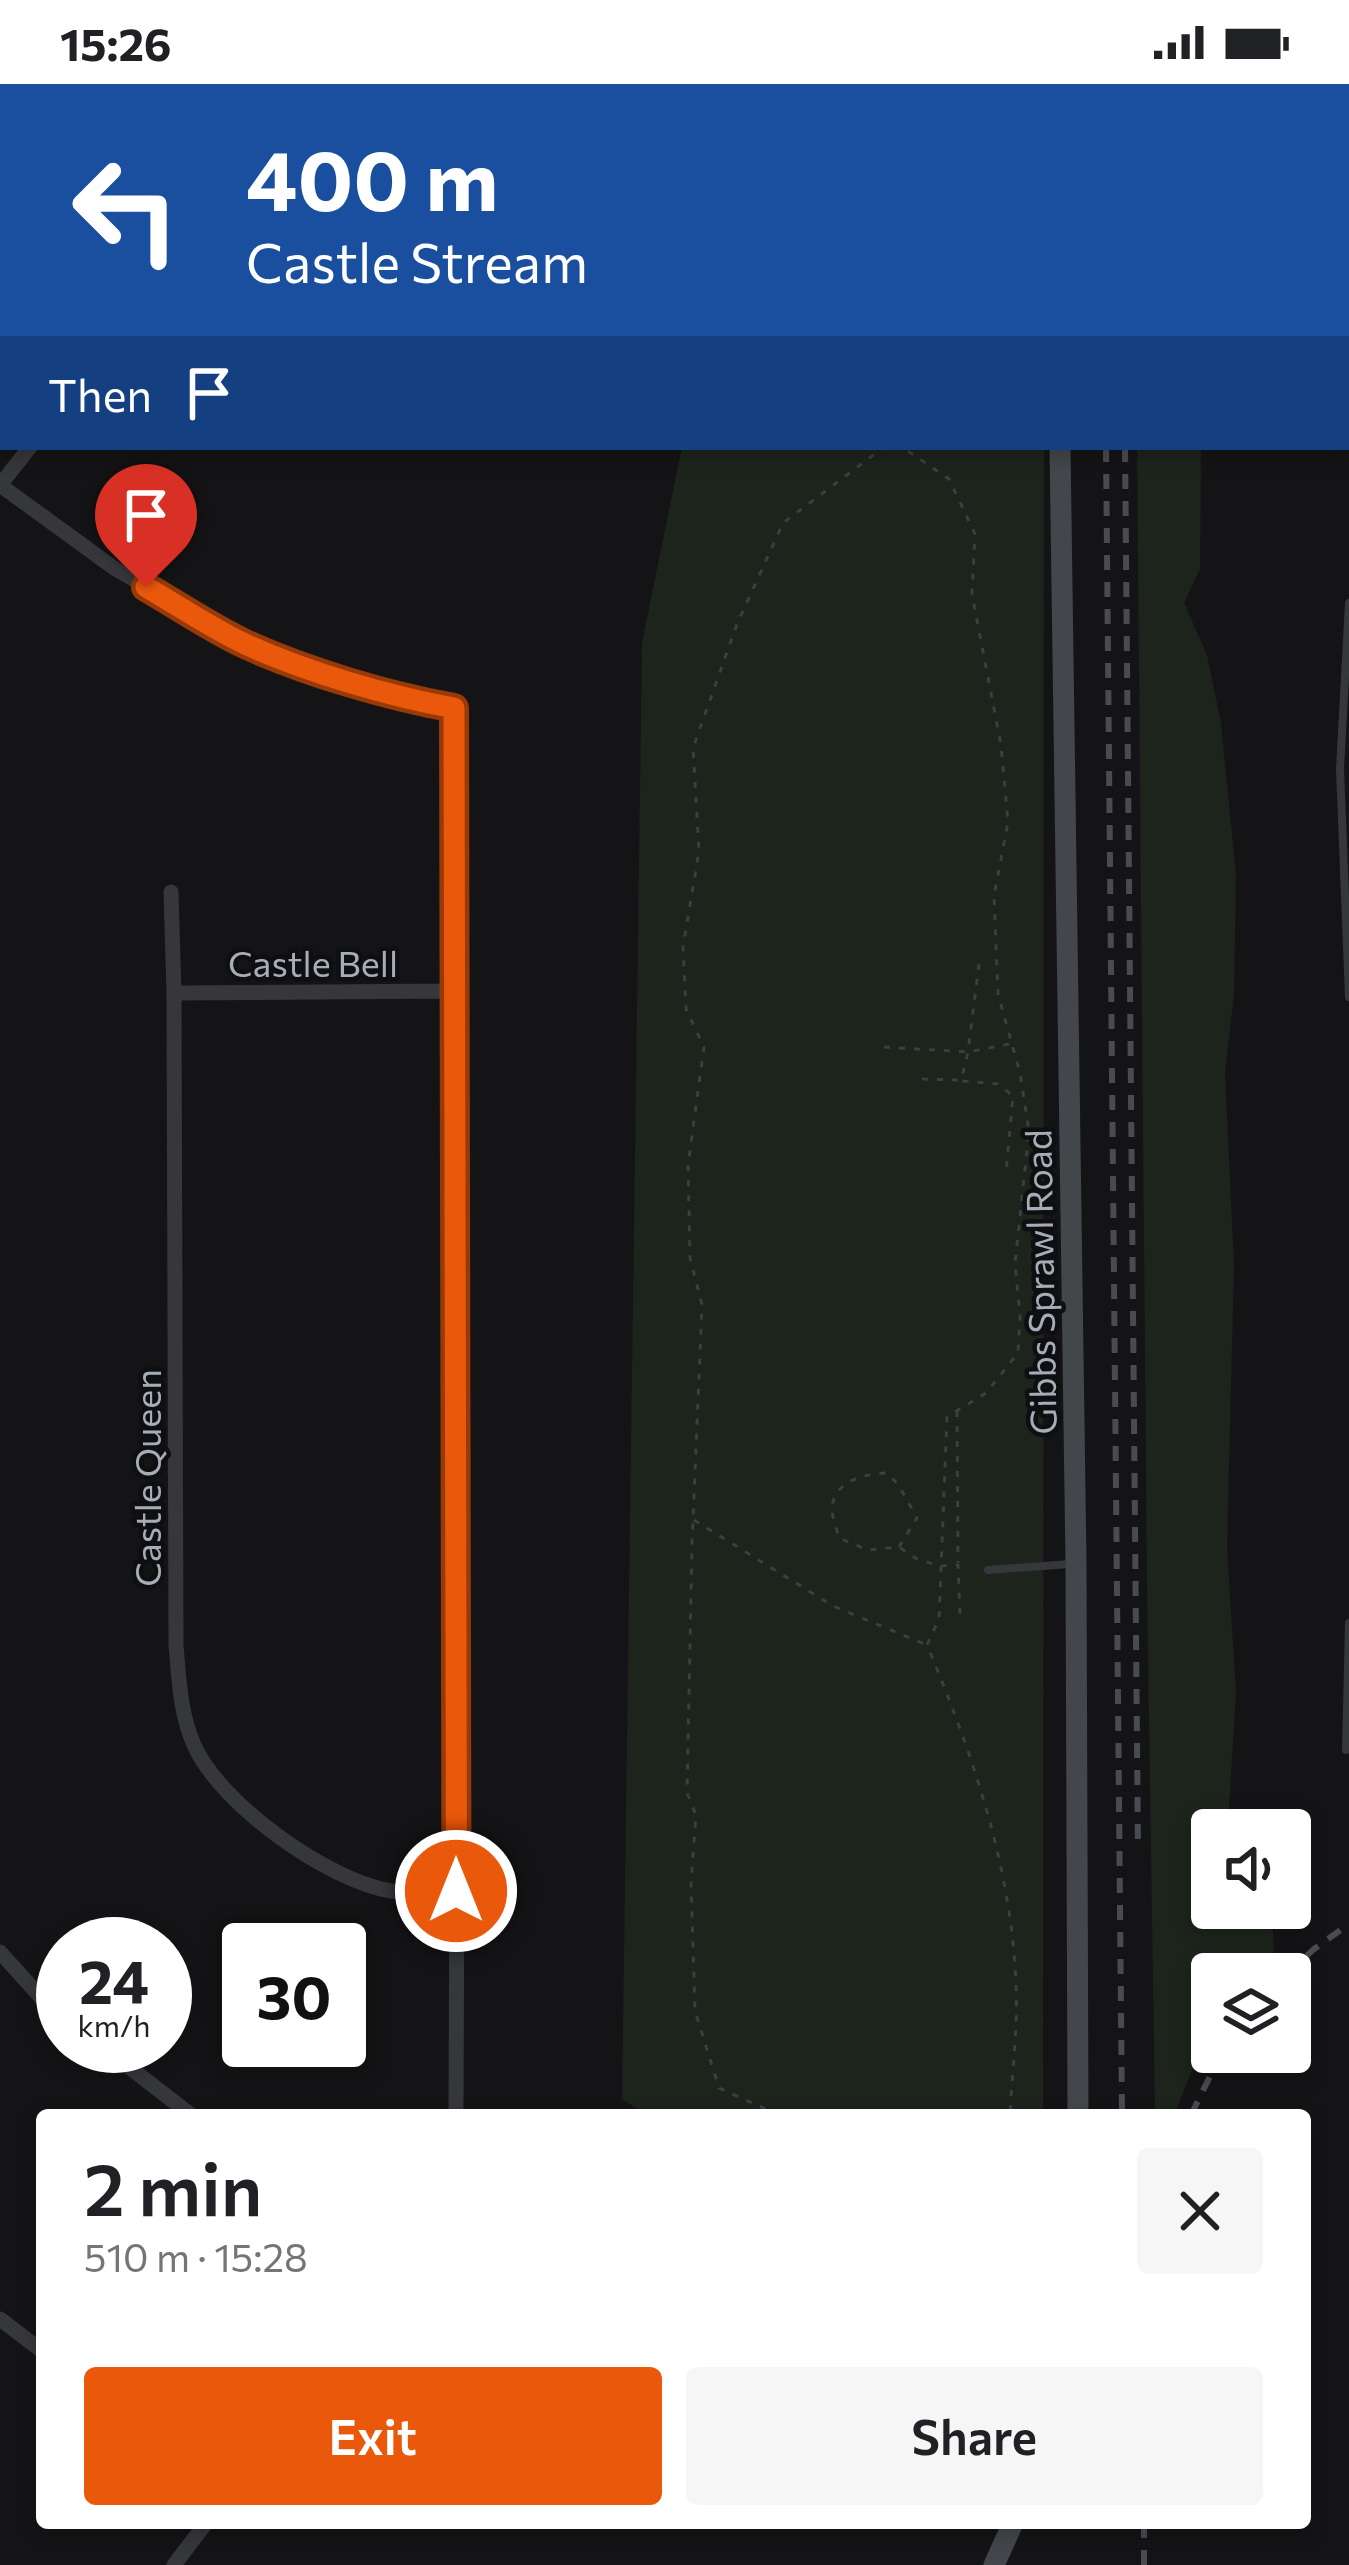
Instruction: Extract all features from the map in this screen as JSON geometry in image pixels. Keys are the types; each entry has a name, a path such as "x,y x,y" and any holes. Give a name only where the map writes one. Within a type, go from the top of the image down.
{"main road":[{"name":"Gibbs Sprawl Road","path":"1060,450 1076,1563 1078,2109"},
{"path":"994,2565 1009,2529"}],"street":[{"path":"28,450 0,485 114,568 244,643 405,699 454,708 456,2109"},
{"name":"Castle Queen","path":"171,892 176,1622 182,1710 196,1749 218,1780 293,1847 356,1882 394,1891 456,1891"},
{"name":"Castle Bell","path":"174,993 452,991"},
{"path":"0,1952 36,1992"},
{"path":"137,2073 183,2109"},
{"path":"0,2319 36,2346"},
{"path":"174,2565 201,2529"}],"lane":[{"path":"1349,603 1340,769 1349,997"},
{"path":"988,1570 1076,1563"},
{"path":"1346,1750 1349,1623"}],"path":[{"path":"766,2109 719,2087 695,2011 692,1882 696,1815 686,1793 702,1305 690,1258 688,1165 704,1047 686,1009 683,947 699,851 693,748 737,624 783,523 880,450"},
{"path":"906,450 949,479 975,534 972,594 1001,745 1007,822 994,896 998,994 1020,1073 1029,1131 1015,1263 1018,1353 986,1393 947,1417 939,1618 927,1645"},
{"path":"961,1081 979,964"},
{"path":"884,1047 968,1052 1011,1043"},
{"path":"922,1079 998,1084 1012,1096 1006,1172"},
{"path":"957,1411 960,1615"},
{"path":"899,1547 917,1518 898,1484 886,1473 868,1474 837,1492 832,1509 839,1538 868,1550 899,1547 940,1566 958,1564"},
{"path":"693,1520 833,1606 927,1645 962,1728 1003,1874 1016,1985 1010,2109"}],"shaded area":[{"path":"681,450 1044,450 1043,2109 638,2109 622,2099 642,642"},
{"path":"1137,450 1201,450 1200,569 1184,603 1207,655 1221,723 1236,875 1234,995 1225,1072 1234,1265 1227,1548 1236,1693 1229,1809 1191,1809 1191,1929 1273,1930 1274,1953 1191,1953 1191,2073 1176,2109 1155,2109"}],"railway":[{"path":"1106,450 1122,2109"},
{"path":"1125,450 1138,1851"},
{"path":"1310,1953 1349,1924"},
{"path":"1194,2109 1212,2073"},
{"path":"1144,2529 1144,2565"}],"route":[{"path":"146,587 244,643 286,660 405,699 454,708 456,1891"}]}
